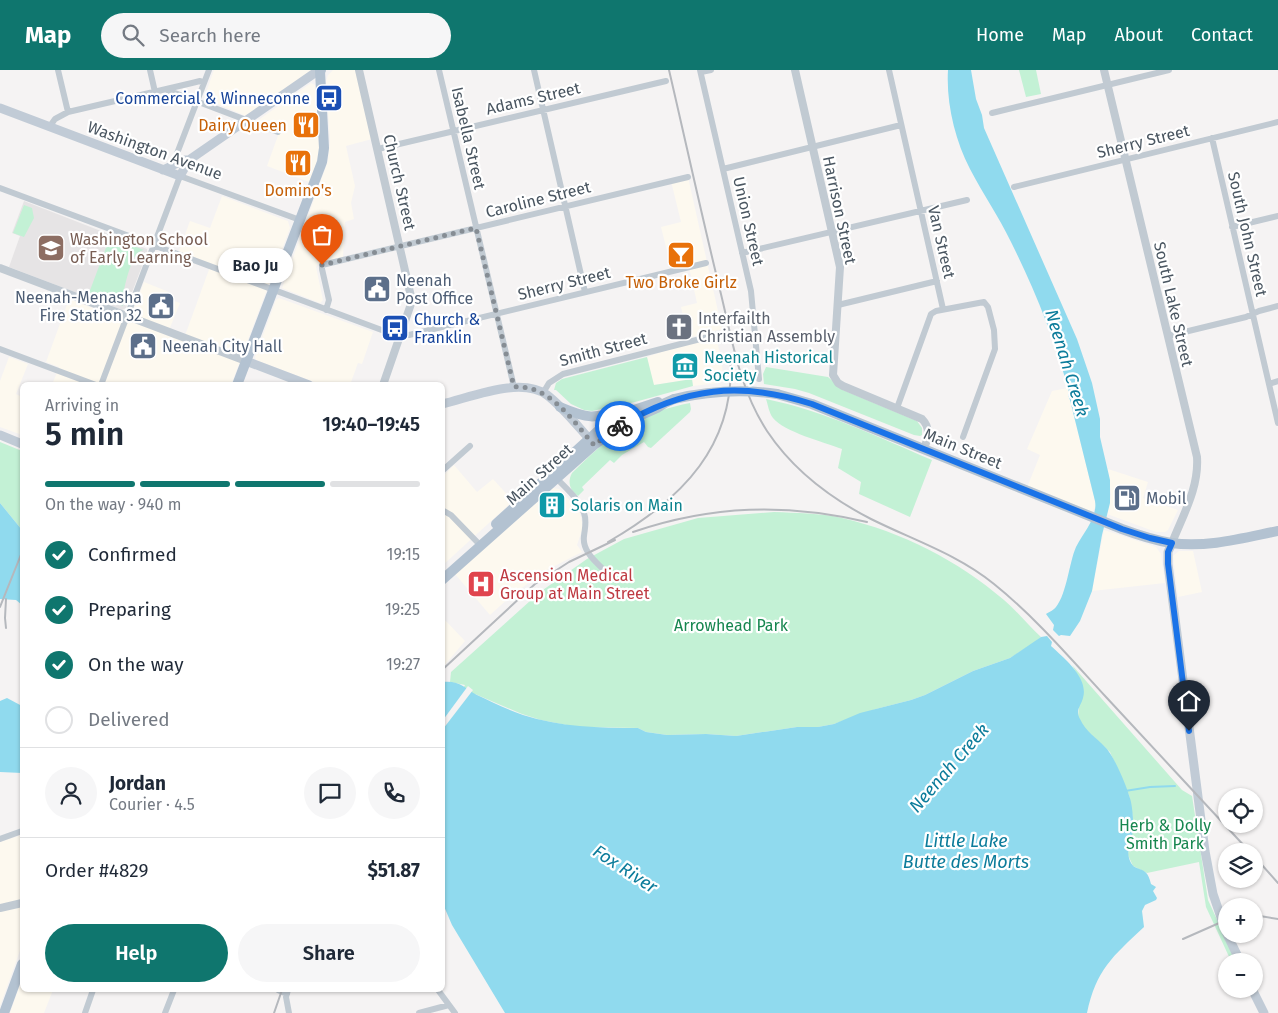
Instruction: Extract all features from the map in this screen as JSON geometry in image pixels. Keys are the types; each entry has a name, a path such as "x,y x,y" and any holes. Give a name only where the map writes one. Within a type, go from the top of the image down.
{"main road":[{"path":"180,176 189,160 320,70"},
{"path":"238,382 324,156 320,70"},
{"name":"Washington Avenue","path":"0,108 180,176"},
{"path":"163,170 184,160 189,160"},
{"path":"246,361 301,382"},
{"path":"445,403 514,387 530,388 543,393 560,407 591,442"},
{"name":"Main Street","path":"445,577 610,423 636,409 656,402 723,391 777,394 812,404 1144,536 1172,543 1214,543 1278,531"},
{"name":"Main Street","path":"591,442 669,401"},
{"path":"560,407 581,416 592,418 636,409"},
{"path":"0,435 20,443"},
{"path":"1172,543 1168,552 1168,564 1205,851 1213,894 1218,908"},
{"name":"Main Street","path":"445,569 479,544"},
{"path":"4,1013 20,969"},
{"path":"1256,998 1264,1013"}],"street":[{"path":"58,70 68,112"},
{"path":"150,70 154,92"},
{"path":"176,156 209,70"},
{"name":"Church Street","path":"359,70 412,301 384,382"},
{"name":"Isabella Street","path":"439,70 514,387"},
{"path":"534,70 585,292"},
{"path":"701,71 711,70"},
{"name":"Harrison Street","path":"795,70 840,267 832,371 835,379 843,386 919,416 925,422 928,432 924,449"},
{"name":"Van Street","path":"889,70 943,309"},
{"name":"South Lake Street","path":"1104,70 1195,448 1197,465 1194,490 1172,543"},
{"path":"992,113 1169,70"},
{"name":"Union Street","path":"701,71 751,291 759,380"},
{"name":"Adams Street","path":"378,149 666,80"},
{"path":"50,126 55,119 68,112 200,81 204,82"},
{"path":"166,89 278,132"},
{"name":"Sherry Street","path":"1014,187 1278,122"},
{"path":"723,169 902,125"},
{"name":"South John Street","path":"1212,138 1278,424"},
{"path":"102,382 180,176"},
{"name":"Washington Avenue","path":"180,176 300,220"},
{"name":"Caroline Street","path":"326,310 329,300 322,265 688,177"},
{"path":"0,188 326,310 400,335"},
{"path":"742,253 967,200"},
{"path":"1232,227 1278,216"},
{"name":"Sherry Street","path":"400,335 409,335 706,263"},
{"path":"0,268 246,361"},
{"path":"838,306 937,281"},
{"path":"897,408 931,314 943,309 983,302 988,305 996,339 995,348 963,437"},
{"path":"1168,336 1246,317 1278,306"},
{"name":"Smith Street","path":"543,393 551,381 562,374 720,334"},
{"path":"0,348 88,382"},
{"path":"1269,384 1278,381"},
{"path":"445,468 470,446"},
{"path":"554,476 582,508 586,521 585,545 590,555 604,569"},
{"path":"445,512 451,515 479,544"},
{"path":"0,839 20,832"},
{"path":"0,908 20,903"},
{"path":"85,1013 92,992"},
{"path":"165,1013 173,992"},
{"path":"287,992 289,1013"},
{"path":"439,992 454,1013"},
{"path":"419,1013 449,1005"}],"shaded area":[{"path":"214,70 313,70 248,117 204,98"},
{"path":"333,70 356,70 372,139 346,146 355,186 351,203 354,219 345,222 343,257 317,265 316,267 323,300 320,303 282,288 328,161 330,141 326,81 328,75"},
{"path":"311,83 315,85 319,148 316,164 309,182 267,166 280,130 257,121"},
{"path":"688,177 722,329 688,338 681,307 697,303 689,267 672,271 661,227 681,222 671,181"},
{"path":"222,196 288,221 290,228 232,382 53,382 59,367 46,362 69,299 129,322 144,282 169,292 166,298 180,303 167,335 183,341 211,264 179,251 190,221 210,228"},
{"path":"24,201 147,249 126,308 122,310 9,267 20,236 12,233"},
{"path":"279,298 373,332 362,364 358,363 351,382 314,382 256,360 255,357 276,300"},
{"name":"Neenah Historical Society","path":"716,338 723,374 723,380 719,383 693,386 692,379 653,385 647,357 676,347"},
{"path":"9,357 28,364 16,394 20,396 20,434 0,427 0,381"},
{"path":"1068,388 1068,395 1096,506 1090,516 1026,490 1040,455 1027,449 1052,391"},
{"path":"454,465 477,492 493,479 513,501 445,563 445,474"},
{"path":"1108,469 1148,482 1143,498 1178,510 1168,530 1156,532 1107,514 1111,495"},
{"path":"553,488 563,492 580,513 583,527 577,545 582,552 543,572 490,615 455,574"},
{"path":"1104,530 1156,547 1161,554 1165,583 1092,591"},
{"path":"1179,551 1193,551 1202,592 1178,597 1173,556"},
{"path":"445,620 465,641 445,665"},
{"path":"20,836 20,951 0,1006 0,842"},
{"path":"20,985 20,992 52,992 44,1013 10,1013"}],"green space":[{"path":"1019,70 1036,70 1041,94 1026,97"},
{"path":"24,205 32,208 34,218 24,237 13,233"},
{"path":"110,237 144,250 134,258 129,271 123,306 89,293"},
{"path":"647,357 654,385 692,379 693,386 635,402 592,411 584,410 571,404 554,390 556,383 562,379"},
{"path":"766,367 828,377 843,390 917,421 922,428 922,435 914,435 809,393 764,384 763,374"},
{"path":"766,399 809,410 932,460 910,517 859,494 861,482 838,468 842,449 795,432 778,423 772,416"},
{"path":"690,403 690,412 651,448 644,442 622,455 614,463 610,460 582,487 584,490 578,496 573,492 570,486 570,476 572,473 616,434 645,416 667,408"},
{"path":"0,442 20,450 20,528 0,503"},
{"name":"Arrowhead Park","path":"774,512 817,514 834,516 886,531 928,549 967,572 1004,600 1041,637 1036,641 1082,683 1072,665 1182,790 1192,796 1208,900 1218,922 1218,933 1206,907 1199,862 1147,873 1133,866 1128,855 1133,818 1129,795 1110,752 1084,728 1078,717 1079,707 1029,646 1010,658 973,671 925,695 876,709 834,724 818,727 797,727 736,736 706,734 667,735 646,732 638,728 577,727 522,714 475,694 445,720 465,685 450,682 451,672 540,592 587,559 624,539 698,518"},
{"name":"Arrowhead Park","path":"1223,943 1228,943 1232,953 1227,953"}],"water":[{"name":"Neenah Creek","path":"948,70 971,70 984,128 1077,339 1092,383 1100,419 1100,437 1110,480 1110,503 1092,591 1080,621 1070,636 1059,636 1053,630 1054,625 1046,614 1055,608 1060,601 1076,547 1094,513 1095,501 1068,395 1069,392 1044,315 1011,242 970,169 960,146 950,108"},
{"path":"0,503 20,528 20,603 16,600 0,599"},
{"name":"Little Lake Butte des Morts","path":"1047,636 1052,642 1051,646 1079,676 1084,691 1078,711 1082,724 1109,751 1124,781 1131,802 1133,827 1129,858 1134,866 1146,873 1151,884 1156,887 1153,891 1157,898 1156,900 1145,905 1142,911 1144,927 1107,965 1095,986 1087,1013 505,1013 452,925 445,909 445,682 458,683 477,695 512,711 551,722 594,727 638,728 646,732 667,735 706,734 736,736 797,727 818,727 834,724 860,713 911,700 973,671 1010,658 1041,637"},
{"path":"7,698 20,705 20,773 0,772 0,701"}],"pier":[{"path":"468,686 473,690 445,726 445,717"}],"waterway":[{"path":"1125,791 1175,786"}],"railway":[{"path":"669,70 738,363 757,415 777,445 813,482 841,502 871,519 965,564 994,584 1052,638 1242,843"},
{"path":"608,542 635,526 659,508 681,488 699,466 714,442 725,415 730,386 730,353"},
{"path":"633,532 691,516 749,510 807,512 867,522"},
{"path":"445,667 535,584 569,562 615,540"},
{"path":"0,607 20,557"},
{"path":"6,599 6,628"},
{"path":"1263,866 1278,883"},
{"path":"1263,916 1278,919"},
{"path":"1183,939 1218,924"},
{"path":"274,1013 281,992"}],"way so far":[{"path":"322,265 476,228 514,387 523,386 548,396 594,445 620,426"}],"place":[{"name":"Commercial & Winneconne","path":"329,98"},
{"name":"Dairy Queen","path":"306,125"},
{"name":"Domino's","path":"298,163"},
{"name":"Washington School of Early Learning","path":"51,248"},
{"name":"Two Broke Girlz","path":"681,255"},
{"name":"Bao Ju","path":"322,265"},
{"name":"Neenah Post Office","path":"377,289"},
{"name":"Neenah-Menasha Fire Station 32","path":"161,306"},
{"name":"Interfailth Christian Assembly","path":"679,327"},
{"name":"Church & Franklin","path":"395,328"},
{"name":"Neenah City Hall","path":"143,346"},
{"name":"Neenah Historical Society","path":"685,366"},
{"name":"Mobil","path":"1127,498"},
{"name":"Solaris on Main","path":"552,505"},
{"name":"Ascension Medical Group at Main Street","path":"481,584"}],"route":[{"path":"620,426 658,408 665,402 690,395 739,390 777,394 812,404 1122,529 1172,543 1168,552 1168,564 1189,731"}],"park label":[{"name":"Herb & Dolly Smith Park","path":"1165,834"}],"water label":[{"name":"Fox River","path":"625,869"}]}
